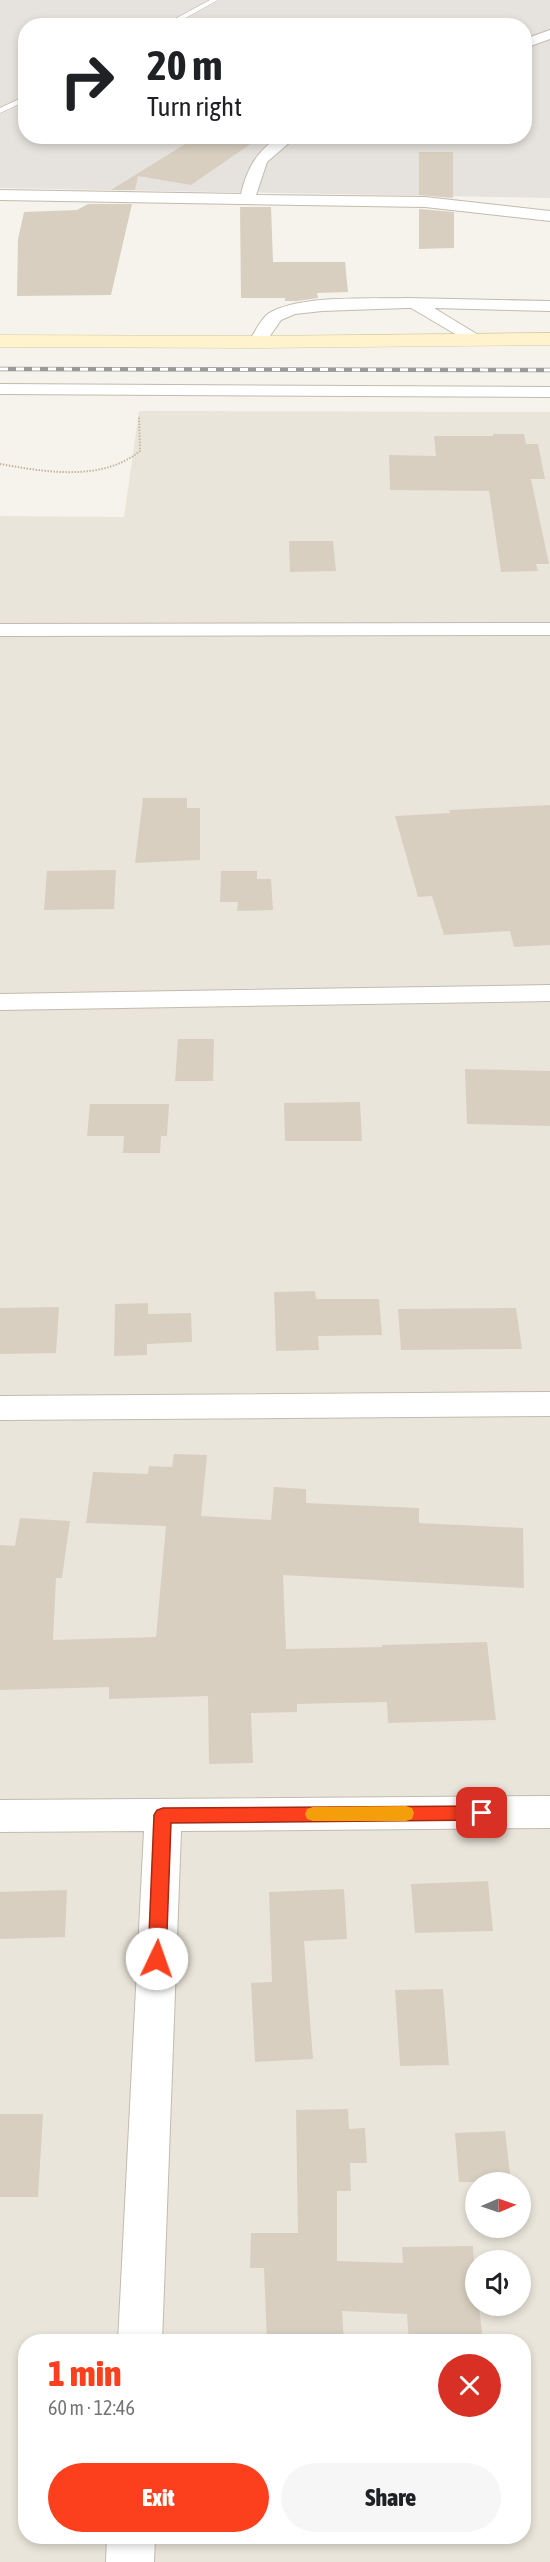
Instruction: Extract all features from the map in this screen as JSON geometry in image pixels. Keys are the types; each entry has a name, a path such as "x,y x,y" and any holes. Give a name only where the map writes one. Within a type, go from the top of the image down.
{"street":[{"path":"532,41 550,34"},
{"path":"248,198 254,170 264,154 278,144"},
{"path":"0,195 426,202 550,216"},
{"path":"414,304 474,340"},
{"path":"257,342 275,316 292,309 326,305 550,306"},
{"path":"0,341 257,342 550,339"},
{"path":"0,389 550,392"},
{"path":"0,630 550,629"},
{"path":"0,1002 550,993"},
{"path":"0,1408 550,1404"},
{"path":"0,1816 550,1812"},
{"path":"140,2334 163,1815"},
{"path":"130,2562 131,2544"}],"lane":[{"path":"180,18 215,0"},
{"path":"0,111 18,102"}],"path":[{"path":"0,464 71,471 119,467 133,460 140,451 141,429 135,391"}],"shaded area":[{"path":"0,0 550,0 550,198 0,188"},
{"path":"139,411 550,412 550,2562 0,2562 0,516 124,517"}],"building":[{"path":"185,144 250,144 191,185 138,176 135,190 111,190"},
{"path":"419,152 453,152 453,198 419,195"},
{"path":"88,204 132,204 111,295 17,296 18,239 24,212 77,210"},
{"path":"240,207 271,207 273,262 345,262 348,292 317,293 318,298 297,301 285,301 285,298 241,298"},
{"path":"419,209 454,212 454,248 419,249"},
{"path":"493,434 524,434 526,444 538,444 545,479 531,479 549,564 536,564 538,571 501,572 489,491 390,490 389,455 436,456 434,436 493,436"},
{"path":"289,541 333,541 336,571 290,572"},
{"path":"143,798 187,798 187,808 200,808 200,860 135,863"},
{"path":"550,805 550,945 514,947 510,931 444,935 432,896 418,897 395,816 450,813 449,810"},
{"path":"116,870 114,909 44,910 47,871"},
{"path":"221,871 257,871 257,879 271,879 273,910 237,911 238,902 220,902"},
{"path":"178,1039 214,1039 213,1081 175,1081"},
{"path":"465,1069 550,1071 550,1126 467,1124"},
{"path":"360,1102 362,1141 285,1141 284,1103"},
{"path":"90,1104 169,1104 167,1136 161,1136 160,1153 123,1153 124,1136 87,1136"},
{"path":"315,1291 316,1299 379,1299 382,1335 318,1336 319,1350 276,1351 274,1292"},
{"path":"148,1303 148,1314 191,1313 192,1342 147,1344 147,1355 114,1356 115,1304"},
{"path":"59,1307 56,1353 0,1354 0,1308"},
{"path":"516,1308 522,1349 401,1350 398,1309"},
{"path":"174,1454 207,1455 201,1516 271,1520 274,1487 306,1489 306,1503 419,1508 419,1523 523,1528 524,1588 283,1575 286,1649 487,1642 496,1720 388,1723 387,1702 297,1704 297,1712 251,1713 253,1763 209,1764 208,1696 109,1699 109,1687 0,1690 0,1545 15,1546 20,1518 70,1521 62,1578 56,1578 53,1640 156,1637 166,1526 86,1523 93,1472 148,1474 149,1466 172,1467"},
{"path":"488,1881 493,1931 415,1933 411,1884"},
{"path":"344,1889 347,1939 304,1941 313,2059 255,2062 251,1983 272,1982 269,1892"},
{"path":"67,1890 65,1937 0,1939 0,1892"},
{"path":"443,1989 449,2065 400,2066 395,1990"},
{"path":"348,2109 349,2129 365,2128 367,2163 350,2163 351,2191 337,2191 337,2261 403,2263 402,2247 473,2246 473,2250 465,2250 465,2316 480,2316 482,2334 408,2334 407,2314 342,2311 343,2334 267,2334 264,2268 250,2268 251,2233 298,2233 296,2110"},
{"path":"0,2114 43,2114 38,2197 0,2197"},
{"path":"505,2131 510,2172 465,2172 465,2182 459,2182 455,2133"}],"railway":[{"path":"0,369 550,370"}],"slow traffic":[{"path":"313,1814 406,1813"}],"route":[{"path":"157,1959 163,1815 482,1813"}]}
